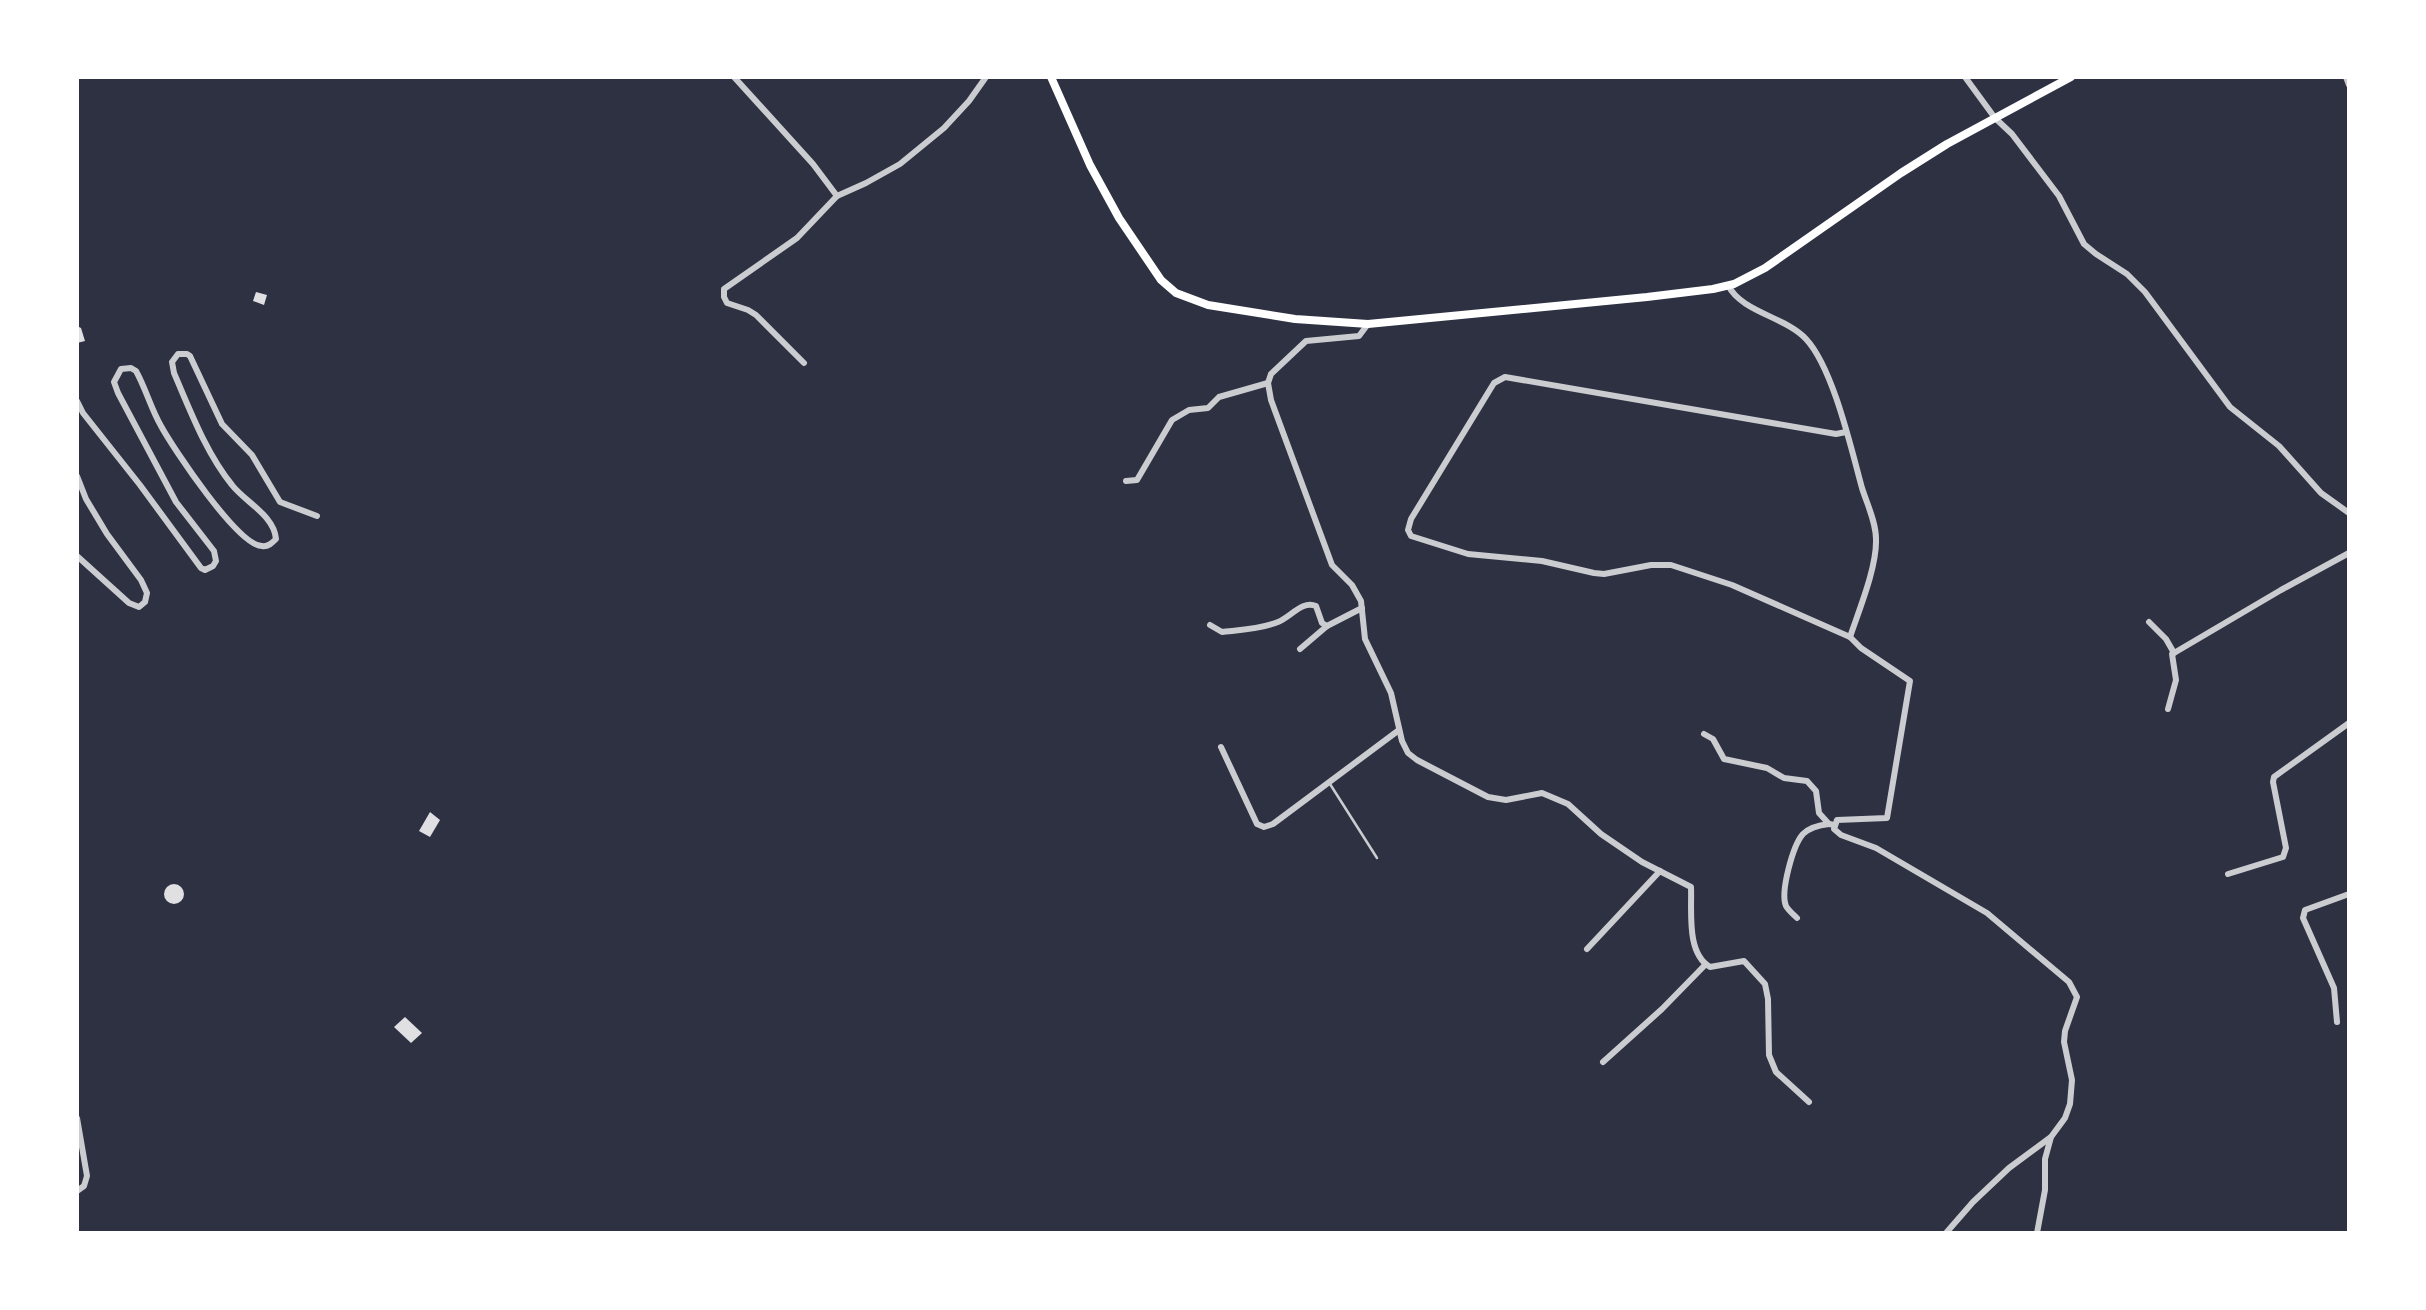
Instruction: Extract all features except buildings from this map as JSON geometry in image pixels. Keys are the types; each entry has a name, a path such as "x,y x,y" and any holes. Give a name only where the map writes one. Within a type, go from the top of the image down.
{"main road":[{"path":"1051,77 1090,165 1119,218 1161,280 1176,293 1208,305 1295,319 1368,324 1647,297 1728,285 1750,278 1901,173 2071,77"}],"street":[{"path":"734,77 813,164 837,196"},
{"path":"804,363 756,316 748,310 727,303 724,289 797,238 837,196 900,164 944,128 969,101 986,77"},
{"path":"1965,77 2059,196 2084,244 2127,274 2145,292 2230,407 2279,446 2321,493 2349,513"},
{"path":"2346,77 2349,85"},
{"path":"1728,285 1738,299 1797,330 1806,338 1825,370 1846,432 1876,539 1869,578 1850,637"},
{"path":"1368,324 1359,336 1306,341 1271,374 1268,383 1271,400 1332,565 1352,585 1362,601 1365,639 1391,693 1399,730 1408,752 1417,760 1488,797 1506,800 1542,793 1568,804 1601,834 1691,887 1692,935 1697,951 1705,965 1710,967 1744,961 1765,984 1768,999 1769,1055 1776,1072 1809,1102"},
{"path":"77,401 83,414 205,570 216,561 214,551 170,492 118,393 114,382 121,369 131,368 136,371 161,427 191,474 218,508 256,545 266,546 273,542 276,539 274,528 237,491 217,462 174,373 172,362 178,354 190,356 222,424 251,455 279,502 317,516"},
{"path":"1797,918 1786,905 1785,898 1793,854 1804,833 1811,828 1837,821 1887,818 1910,681 1861,648 1850,637 1732,585 1671,565 1594,573 1542,561 1468,554 1411,536 1408,530 1410,519 1494,383 1509,377 1836,434 1846,432"},
{"path":"1126,481 1137,480 1172,420 1189,410 1208,408 1219,397 1268,383"},
{"path":"77,476 86,499 107,534 141,580 147,593 145,601 139,607 129,603 77,556"},
{"path":"2168,709 2176,680 2172,654 2349,553"},
{"path":"1210,625 1222,632 1276,624 1310,603 1317,606 1322,623 1326,626"},
{"path":"1300,649 1326,626 1362,608"},
{"path":"2149,622 2166,639 2174,653"},
{"path":"2228,874 2283,857 2286,848 2274,777 2349,723"},
{"path":"1221,747 1257,824 1264,827 1273,824 1399,730"},
{"path":"1704,734 1713,739 1724,759 1767,768 1784,778 1807,781 1816,791 1819,813 1836,832 1876,848 1987,913 2069,982 2077,997 2065,1031 2064,1042 2071,1073 2071,1093 2065,1118 2051,1137 2009,1168 1973,1202 1946,1233"},
{"path":"1587,949 1660,871"},
{"path":"2337,1022 2334,988 2303,913 2349,894"},
{"path":"1603,1062 1662,1009 1705,965"},
{"path":"77,1118 87,1176 84,1186 77,1191"},
{"path":"2037,1233 2045,1190 2045,1159 2051,1137"}],"lane":[{"path":"1328,781 1377,858"}]}
